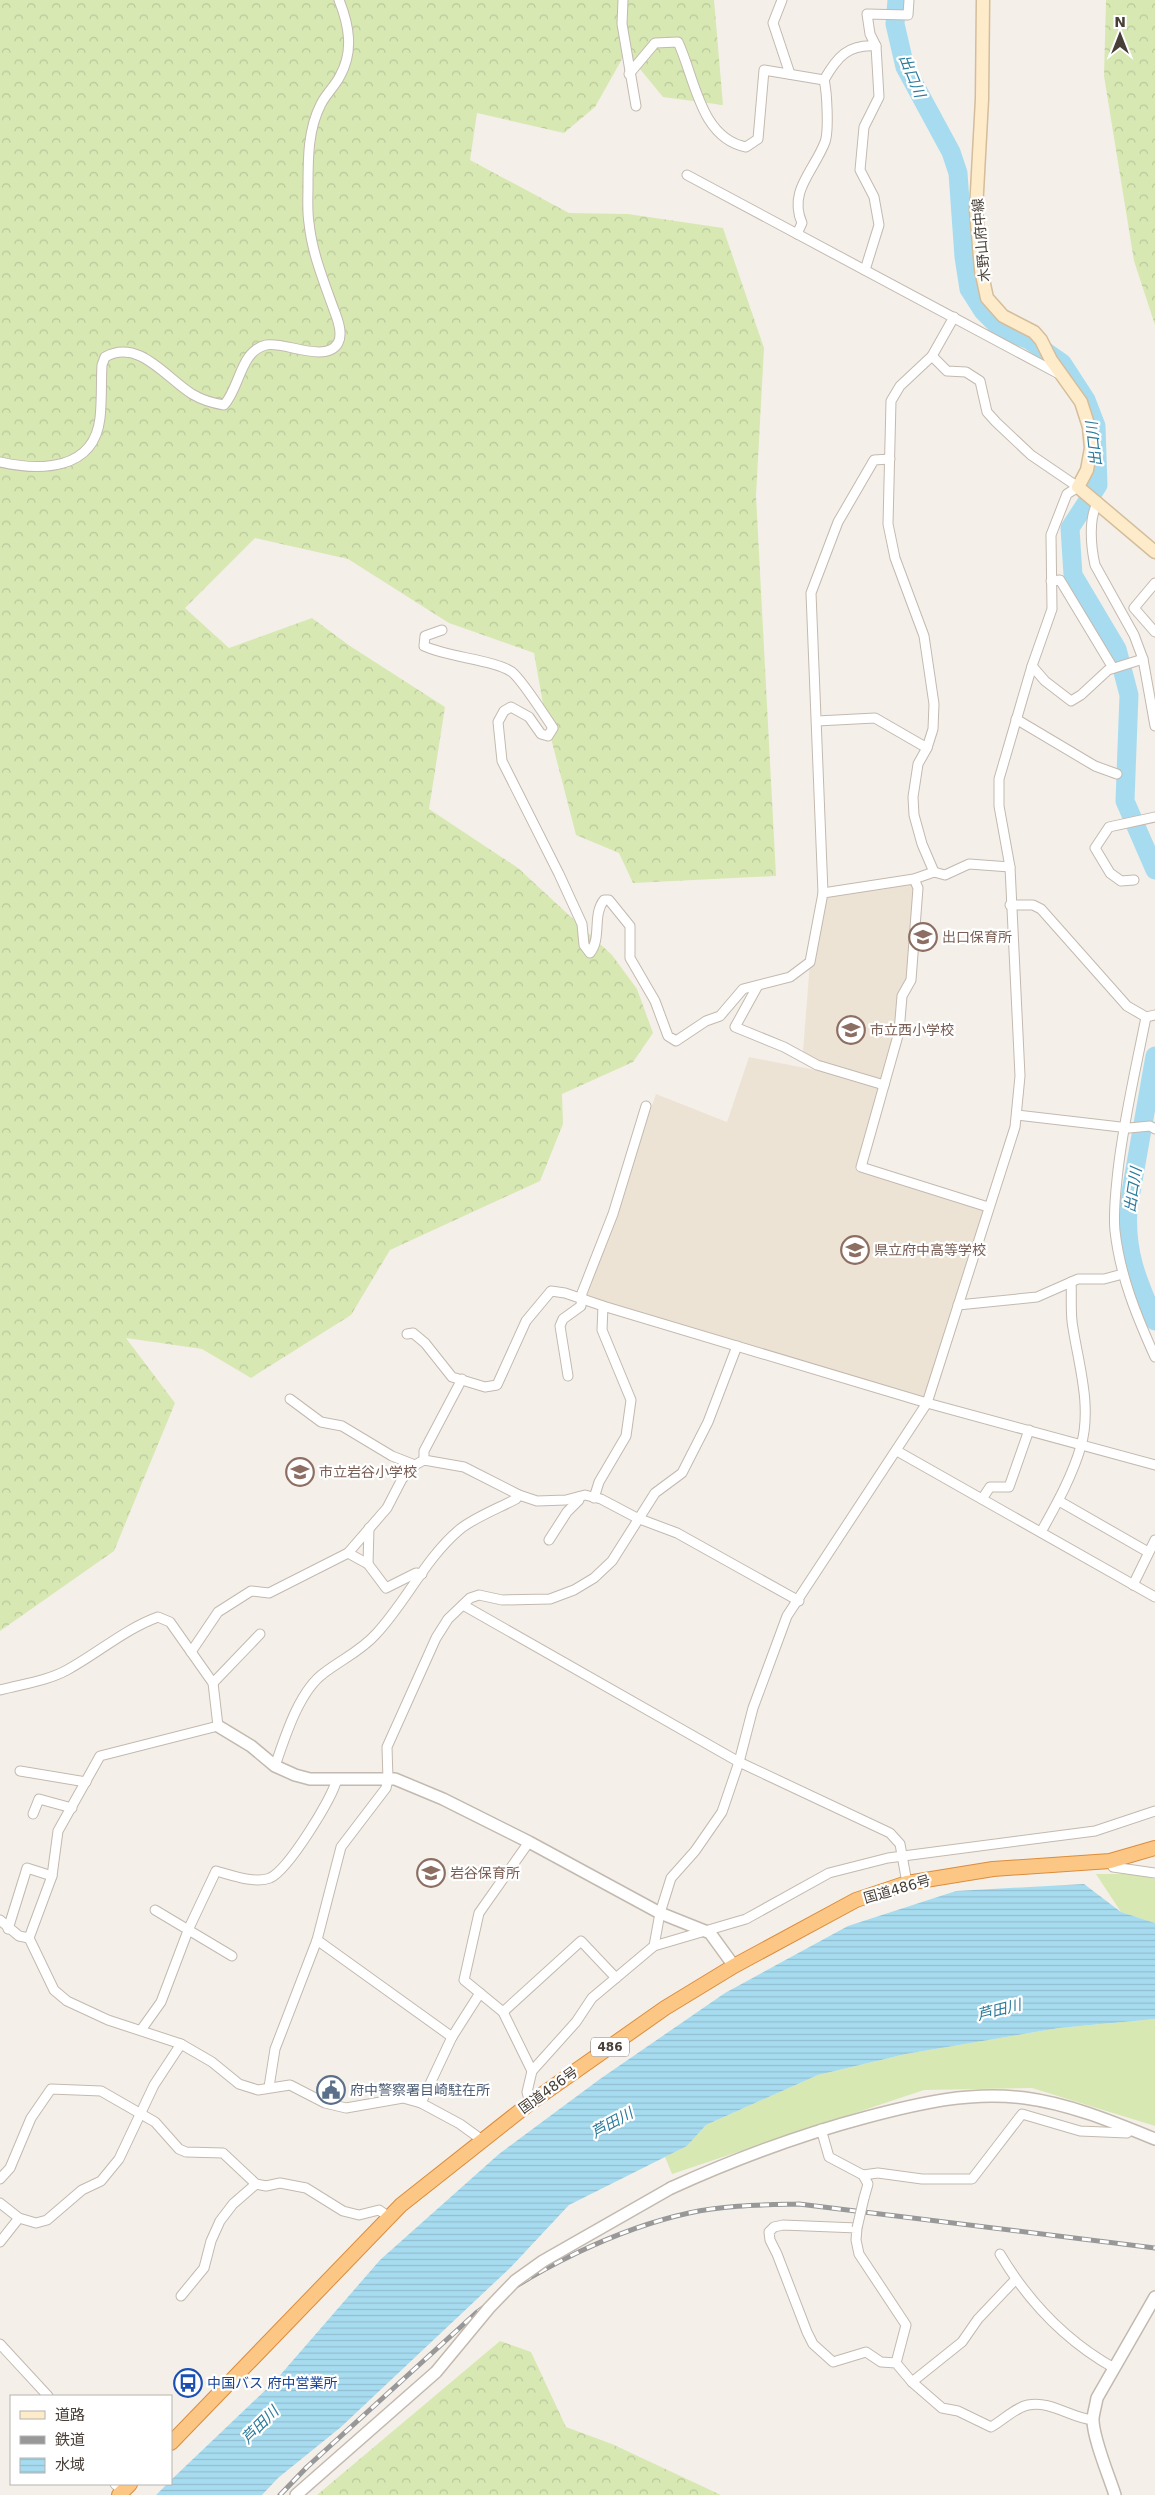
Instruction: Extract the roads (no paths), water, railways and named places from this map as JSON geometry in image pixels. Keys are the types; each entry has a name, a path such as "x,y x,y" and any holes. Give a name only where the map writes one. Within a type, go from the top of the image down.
{"highway":[{"name":"国道486号","path":"172,2442 390,2217 482,2140 530,2103 665,2008 734,1966 856,1900 907,1883 993,1869 1110,1861 1155,1848"}],"main road":[{"name":"木野山府中線","path":"983,0 982,99 976,210 981,270 987,298 1002,316 1034,332 1081,402 1089,427 1091,448 1087,470 1080,488"},
{"path":"1080,488 1155,552"}],"street":[{"path":"0,462 47,467 68,462 84,452 93,441 100,420 102,365 105,356 112,352 132,354 146,358 191,393 211,403 224,405 232,396 247,359 258,348 268,345 309,352 326,351 334,348 339,342 339,324 315,256 308,223 308,154 313,124 321,104 340,77 349,52 349,30 339,0"},
{"path":"623,0 622,24 629,74 636,106"},
{"path":"782,0 773,22 790,74"},
{"path":"865,270 879,225 874,197 860,170 864,128 879,98 876,46 870,34 867,14 908,15 909,0"},
{"path":"629,74 655,42 678,42 708,120 727,141 746,147 758,138 764,70 824,80"},
{"path":"797,234 802,223 797,211 796,198 826,139 824,80 838,57 866,45 876,46"},
{"path":"687,175 1064,377"},
{"path":"934,872 922,844 914,815 913,797 918,764 928,748 934,704 924,636 893,549 888,524 892,402 900,386 932,356 954,317"},
{"path":"932,356 948,372 966,372 980,381 987,412 996,422 1031,455 1080,488"},
{"path":"442,630 425,636 424,646 435,651 494,665 513,673 553,728 548,736 542,734 529,717 511,707 504,711 498,722 502,761 582,924 584,945 590,952 595,947 599,906 604,900 608,900 630,926 630,958 655,1001 668,1036 676,1041 706,1021 720,1016 743,989 757,987 790,977 810,962 823,893 811,594 838,522 874,460 890,459"},
{"path":"654,1946 660,1913 671,1878 695,1851 722,1812 740,1762 753,1708 787,1616 799,1601 927,1403 1015,1127 1020,1076 1010,905 1010,867 999,806 999,779 1032,666 1052,609 1051,535 1067,494 1080,488"},
{"path":"1098,502 1093,510 1092,553 1095,565 1134,635 1143,659 1155,726"},
{"path":"1051,581 1060,580 1113,668"},
{"path":"1155,583 1134,608 1155,632"},
{"path":"1032,666 1045,681 1071,701 1113,668 1143,659"},
{"path":"817,721 875,718 928,748"},
{"path":"1016,719 1095,766 1117,774"},
{"path":"1134,880 1121,881 1110,873 1095,848 1109,826 1151,818"},
{"path":"823,893 914,879 934,872 945,875 969,864 1010,867"},
{"path":"914,879 918,888 911,980 902,996 899,1032 861,1167 988,1207"},
{"path":"1010,905 1033,905 1041,909 1127,1006 1151,1016 1126,1128 1115,1198 1115,1230 1123,1274 1136,1314 1155,1358"},
{"path":"734,1027 757,987"},
{"path":"720,1016 734,1027 784,1047 817,1065 884,1084"},
{"path":"568,1376 560,1326 562,1319 581,1306 583,1300 582,1293 613,1214 646,1106"},
{"path":"1017,1115 1126,1128 1153,1128"},
{"path":"958,1306 1037,1297 1078,1279 1104,1279 1123,1274"},
{"path":"1041,1532 1059,1501 1081,1444 1084,1395 1080,1358 1072,1327 1071,1282"},
{"path":"407,1334 412,1333 425,1343 452,1377 485,1387 497,1385 526,1321 551,1291 564,1293 927,1403 1155,1465"},
{"path":"594,1498 599,1482 626,1436 631,1400 602,1330 603,1306"},
{"path":"269,2087 275,2049 317,1940 341,1847 386,1788 388,1779 387,1747 436,1638 448,1619 470,1598 479,1595 521,1601 550,1599 574,1590 594,1578 612,1561 637,1518 655,1493 682,1473 708,1422 737,1346"},
{"path":"424,1460 424,1451 462,1379"},
{"path":"290,1399 321,1422 342,1426 392,1456 415,1465"},
{"path":"982,1499 990,1487 1009,1488 1029,1430"},
{"path":"897,1451 1155,1597"},
{"path":"191,1652 218,1612 242,1596 251,1591 269,1593 348,1553 387,1508 402,1479 415,1465 424,1460 464,1467 518,1494 537,1501 566,1500 579,1497 594,1498 637,1518 677,1533 799,1601"},
{"path":"275,1766 290,1725 308,1692 323,1674 357,1652 376,1634 422,1574 460,1529 516,1499 518,1494"},
{"path":"549,1540 567,1512 579,1500 579,1497"},
{"path":"1059,1501 1148,1552"},
{"path":"368,1564 369,1528"},
{"path":"1133,1585 1155,1540"},
{"path":"348,1553 368,1564 386,1588 416,1574 422,1574"},
{"path":"463,1605 740,1762 890,1832 900,1844 904,1857 907,1883"},
{"path":"0,1690 66,1671 137,1625 158,1617 170,1622 213,1683 218,1726"},
{"path":"213,1683 260,1634"},
{"path":"482,2140 460,2124 421,2103 403,2098 387,2099 346,2108 326,2103 290,2085 258,2090 239,2084 212,2062 181,2044 108,2020 67,2001 54,1990 29,1938 52,1876 58,1831 100,1756 218,1726 251,1746 275,1766 310,1779 395,1779 443,1799 529,1842 660,1913 710,1933 734,1966"},
{"path":"20,1771 86,1782"},
{"path":"141,2030 161,2002 189,1928 216,1871 263,1879 272,1877 302,1845 334,1790 337,1779"},
{"path":"33,1814 39,1799 72,1808"},
{"path":"530,2103 527,2092 532,2070 576,2022 592,1998 654,1946 746,1919 829,1873 888,1858 1094,1831 1155,1811"},
{"path":"529,1842 479,1913 464,1980 503,2012 532,2070"},
{"path":"1110,1861 1113,1867 1155,1873"},
{"path":"8,1928 27,1868 52,1876"},
{"path":"156,1910 189,1928 232,1956"},
{"path":"0,1920 19,1936 29,1938"},
{"path":"317,1940 452,2037"},
{"path":"503,2012 581,1941 616,1978"},
{"path":"421,2103 452,2037 480,1993"},
{"path":"0,2203 19,2218 36,2223 47,2220 82,2190 101,2180 119,2159 154,2084 181,2044"},
{"path":"0,2179 10,2168 31,2118 51,2089 101,2091 155,2122 168,2138 186,2152 223,2153 256,2184 266,2186 280,2183 306,2188 343,2212 359,2216 379,2210 390,2217"},
{"path":"296,2495 436,2372 489,2308 516,2281 543,2261 671,2188 761,2150 821,2130 925,2101 978,2096 1024,2098 1074,2108 1155,2139"},
{"path":"863,2176 878,2173 922,2179 972,2179 1022,2114 1080,2131 1127,2133 1130,2129"},
{"path":"821,2130 829,2157 863,2176 868,2184 857,2228 856,2240 859,2254 906,2325 896,2362"},
{"path":"181,2296 204,2268 211,2241 220,2222 233,2204 256,2184"},
{"path":"0,2242 19,2218"},
{"path":"857,2228 783,2225 774,2227 769,2232 770,2240 813,2344 833,2362 866,2352 881,2362 896,2362"},
{"path":"1000,2254 1015,2280 1053,2324 1088,2354 1114,2368"},
{"path":"912,2382 962,2342 978,2319 1015,2280"},
{"path":"1115,2495 1093,2420 1097,2398 1155,2297"},
{"path":"0,2344 47,2395"},
{"path":"896,2362 912,2382 942,2408 958,2411 991,2427 1012,2412 1029,2405 1052,2407 1070,2416 1093,2420"}],"water":[{"name":"芦田川","path":"1084,1884 1121,1912 1155,1923 1155,2019 1059,2028 906,2054 818,2075 706,2125 687,2146 569,2205 511,2267 341,2427 278,2478 262,2495 156,2495 166,2485 172,2485 172,2479 275,2381 380,2260 499,2154 600,2079 725,1993 848,1926 956,1891"}],"waterway":[{"name":"出口川","path":"897,0 895,24 905,67 951,152 958,173 964,257 969,289 983,311 996,324 1006,331 1029,340 1062,363 1086,400 1096,426 1098,485 1070,528 1073,575 1117,649 1129,695 1125,801 1155,870"},
{"name":"出口川","path":"1155,1056 1128,1209 1129,1240 1134,1267 1155,1321"}],"railway":[{"path":"280,2495 307,2467 476,2313 524,2281 578,2252 633,2229 661,2220 716,2208 799,2204 1155,2248"}],"place":[{"name":"出口保育所","path":"923,937"},
{"name":"市立西小学校","path":"851,1030"},
{"name":"県立府中高等学校","path":"855,1250"},
{"name":"市立岩谷小学校","path":"300,1472"},
{"name":"岩谷保育所","path":"431,1873"},
{"name":"府中警察署目崎駐在所","path":"331,2090"},
{"name":"中国バス 府中営業所","path":"188,2383"}]}
